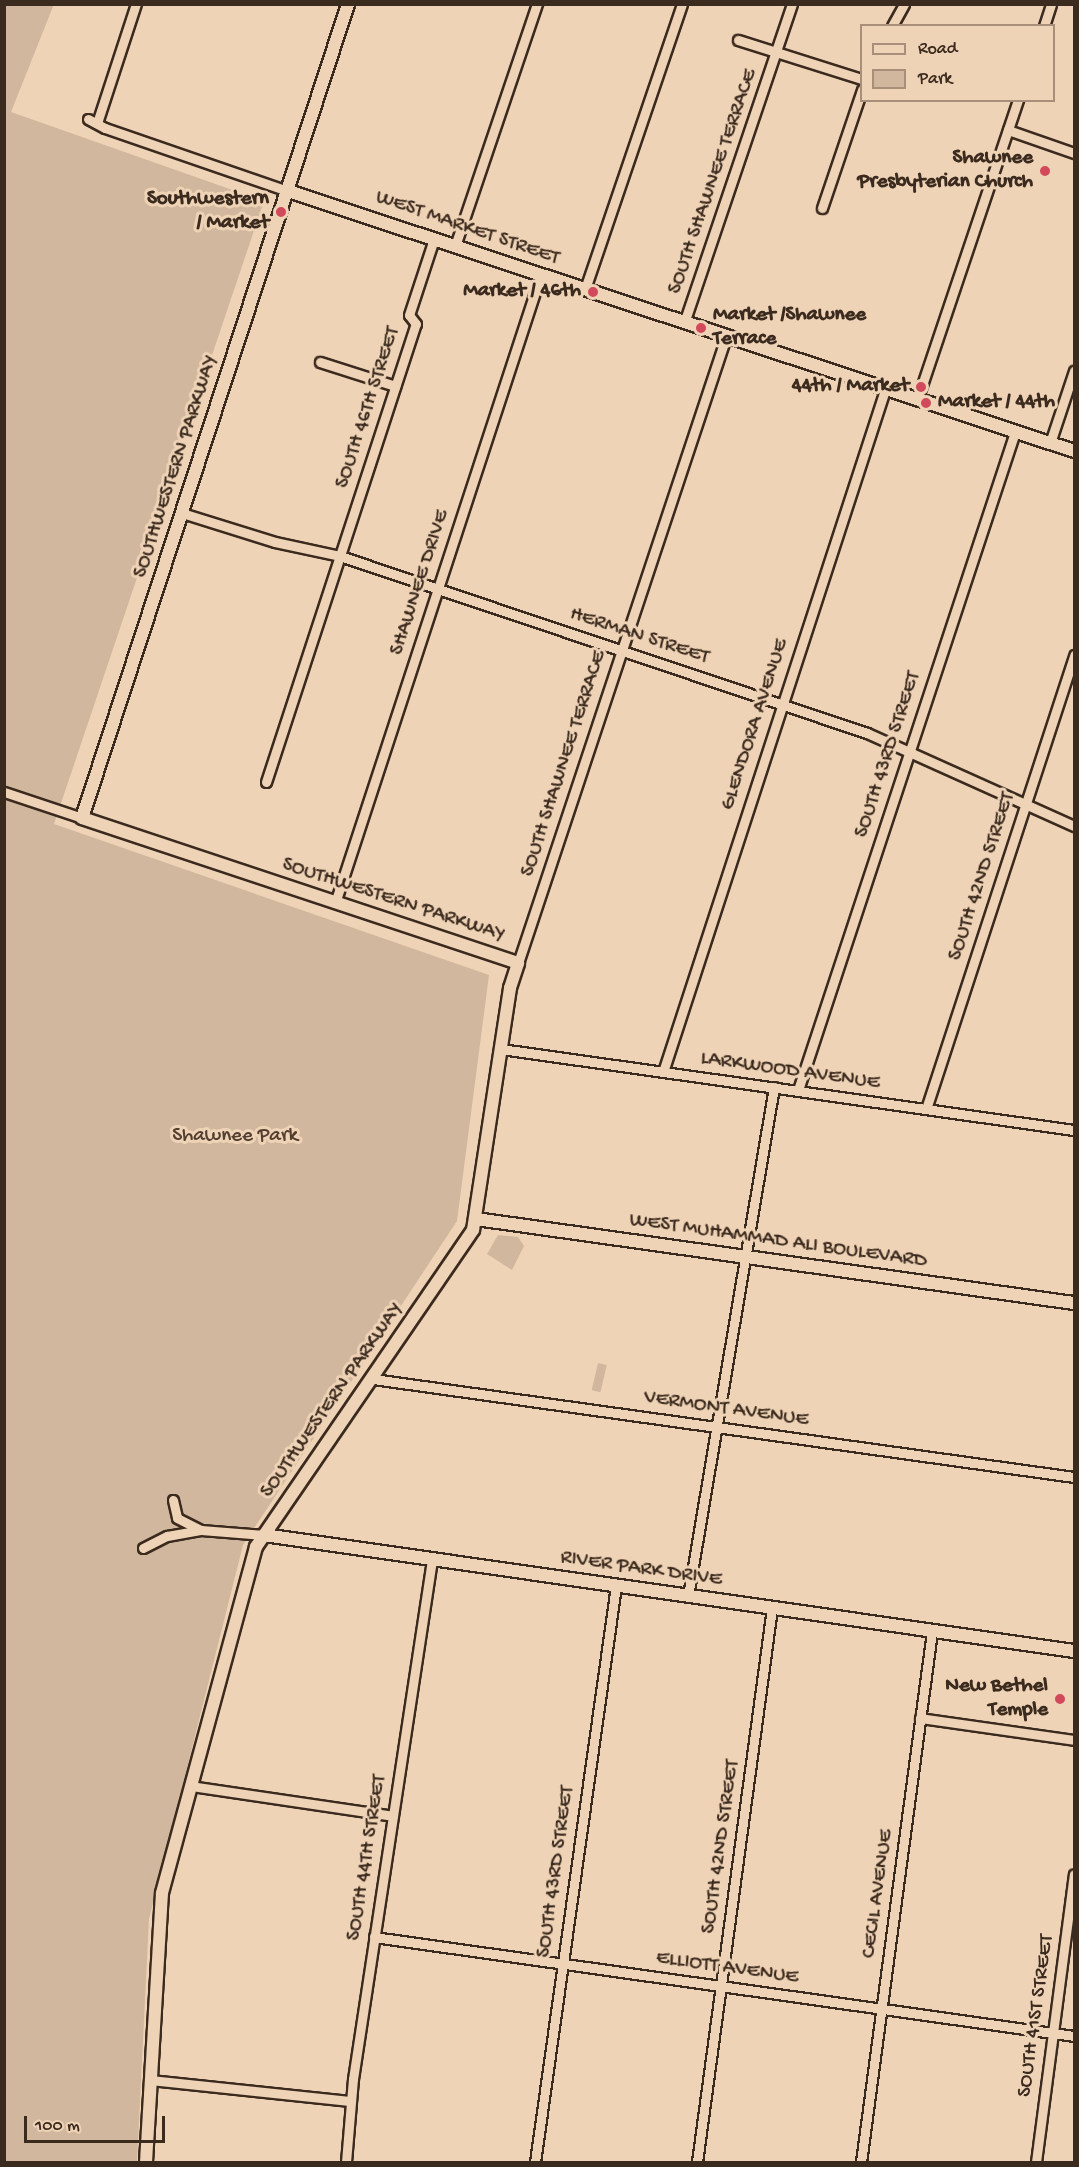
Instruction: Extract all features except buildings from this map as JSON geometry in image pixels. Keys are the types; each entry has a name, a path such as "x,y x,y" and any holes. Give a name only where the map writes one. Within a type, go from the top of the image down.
{"street":[{"name":"WEST MARKET STREET","path":"136,4 93,121 454,246 1074,451"},
{"path":"454,246 537,4"},
{"path":"585,289 682,4"},
{"name":"SOUTH SHAWNEE TERRACE","path":"684,323 792,4"},
{"path":"893,24 904,4"},
{"path":"1045,24 1051,4"},
{"name":"SOUTHWESTERN PARKWAY","path":"146,2163 160,1910 256,1547 465,1245 476,1219 501,1049 518,963 82,818 347,8"},
{"path":"738,40 860,79"},
{"path":"822,208 860,93"},
{"path":"917,400 1017,102"},
{"path":"1008,130 1074,153"},
{"name":"SOUTH 46TH STREET","path":"266,782 416,324 409,315 434,239"},
{"name":"SHAWNEE DRIVE","path":"335,903 541,274"},
{"name":"SOUTH SHAWNEE TERRACE","path":"518,963 726,337"},
{"path":"320,362 396,386"},
{"path":"1050,443 1074,371"},
{"name":"GLENDORA AVENUE","path":"663,1072 885,390"},
{"name":"SOUTH 43RD STREET","path":"798,1090 1015,432"},
{"name":"HERMAN STREET","path":"182,513 275,542 340,556 782,704 909,753 1074,826"},
{"name":"SOUTH 42ND STREET","path":"926,1109 1074,655"},
{"path":"4,792 82,818"},
{"name":"LARKWOOD AVENUE","path":"501,1049 1074,1130"},
{"path":"688,1596 774,1087"},
{"name":"WEST MUHAMMAD ALI BOULEVARD","path":"476,1219 1074,1303"},
{"name":"VERMONT AVENUE","path":"373,1378 1074,1477"},
{"name":"RIVER PARK DRIVE","path":"173,1500 177,1518 201,1530"},
{"name":"RIVER PARK DRIVE","path":"143,1548 167,1536 201,1530 264,1535 1074,1651"},
{"name":"SOUTH 44TH STREET","path":"346,2163 350,2101 432,1560"},
{"name":"SOUTH 43RD STREET","path":"535,2163 616,1586"},
{"name":"SOUTH 42ND STREET","path":"697,2163 772,1608"},
{"name":"CECIL AVENUE","path":"861,2163 932,1631"},
{"path":"920,1718 1074,1740"},
{"path":"191,1786 393,1816"},
{"name":"SOUTH 41ST STREET","path":"1036,2163 1074,1874"},
{"name":"ELLIOTT AVENUE","path":"374,1937 1074,2036"},
{"path":"150,2080 350,2101"}],"green space":[{"name":"Shawnee Park","path":"54,4 11,112 264,201 54,824 489,975 457,1221 243,1545 149,1919 137,2162 5,2162 4,5"},
{"path":"498,1235 518,1237 524,1246 512,1270 487,1254"},
{"path":"598,1363 607,1365 600,1392 592,1390"}],"place":[{"name":"Shawnee Presbyterian Church","path":"1045,171"},
{"name":"Southwestern / Market","path":"281,212"},
{"name":"Market / 46th","path":"593,292"},
{"name":"Market /Shawnee Terrace","path":"701,328"},
{"name":"44th / Market","path":"921,387"},
{"name":"Market / 44th","path":"926,403"},
{"name":"New Bethel Temple","path":"1060,1699"}]}
